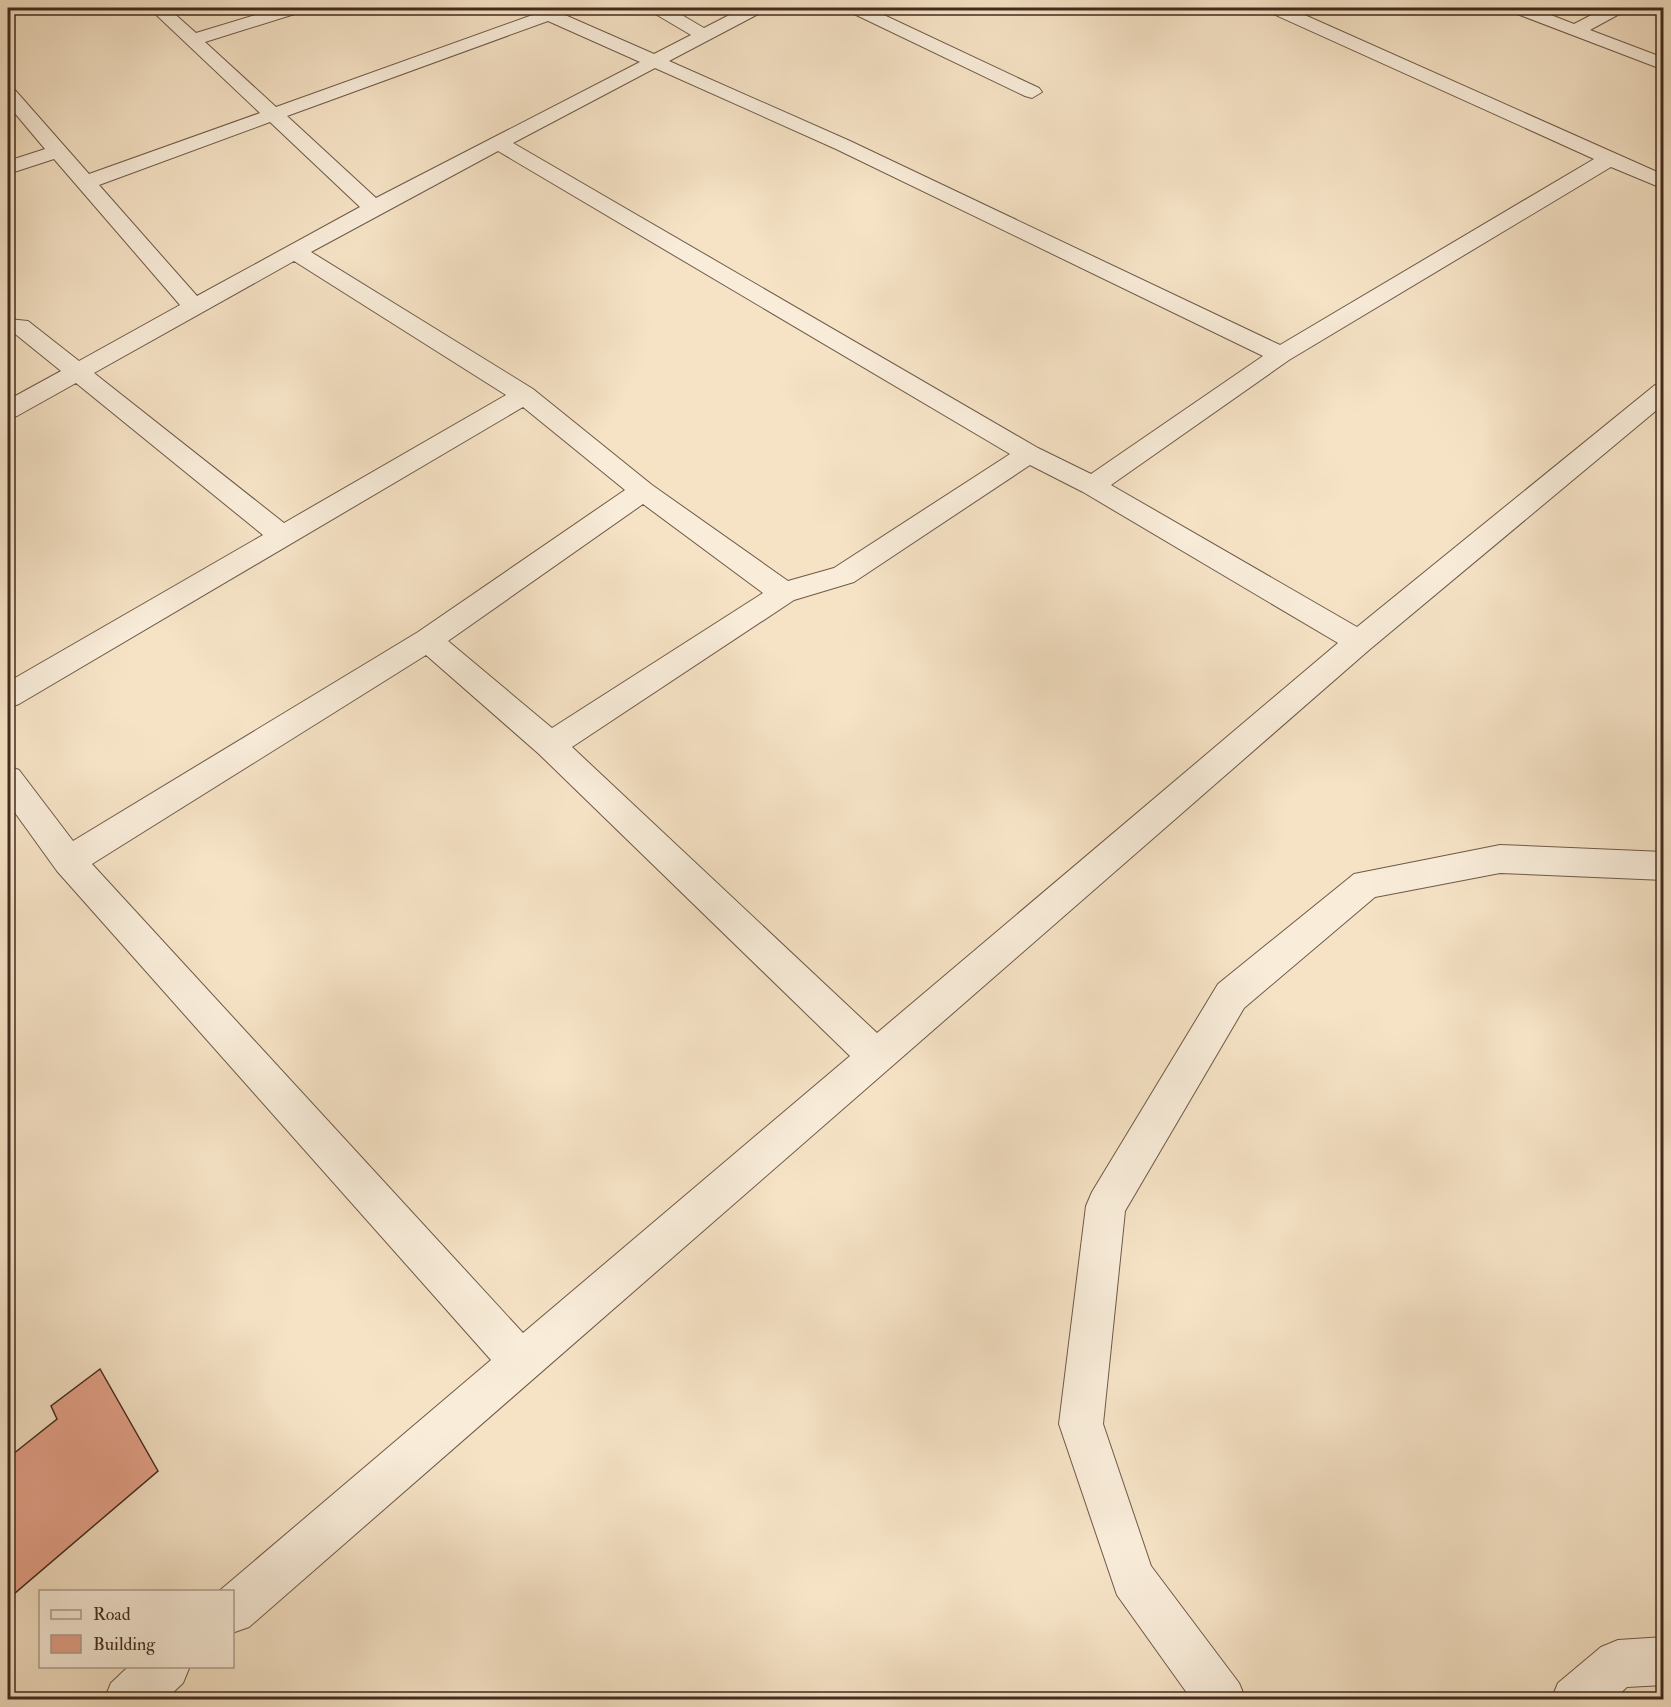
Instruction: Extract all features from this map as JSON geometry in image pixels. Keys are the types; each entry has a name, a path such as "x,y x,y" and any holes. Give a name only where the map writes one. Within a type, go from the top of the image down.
{"street":[{"path":"158,8 374,208"},
{"path":"193,40 295,8"},
{"path":"87,182 567,8"},
{"path":"658,8 705,36"},
{"path":"8,410 374,208 756,8"},
{"path":"856,8 1032,92"},
{"path":"1275,8 1655,179 1664,162"},
{"path":"1518,8 1664,65"},
{"path":"1576,30 1617,8"},
{"path":"548,14 651,62 843,145 1281,355"},
{"path":"8,94 194,307"},
{"path":"498,143 1029,454 1092,486 1359,642"},
{"path":"8,168 58,151"},
{"path":"1092,486 1281,355 1609,159"},
{"path":"295,252 524,395 643,491 784,593"},
{"path":"8,326 20,326 281,535"},
{"path":"8,696 524,395"},
{"path":"234,1608 1359,642 1658,402"},
{"path":"550,745 784,593 844,575 1029,454"},
{"path":"69,861 428,640 643,491"},
{"path":"428,640 550,745 876,1057"},
{"path":"8,779 69,861 521,1362"},
{"path":"1222,1700 1133,1579 1081,1424 1106,1206 1231,996 1366,884 1500,860 1664,866"},
{"path":"1575,1700 1618,1664 1664,1661"}],"building":[{"path":"100,1369 158,1471 8,1599 8,1458 57,1419 51,1406"}]}
